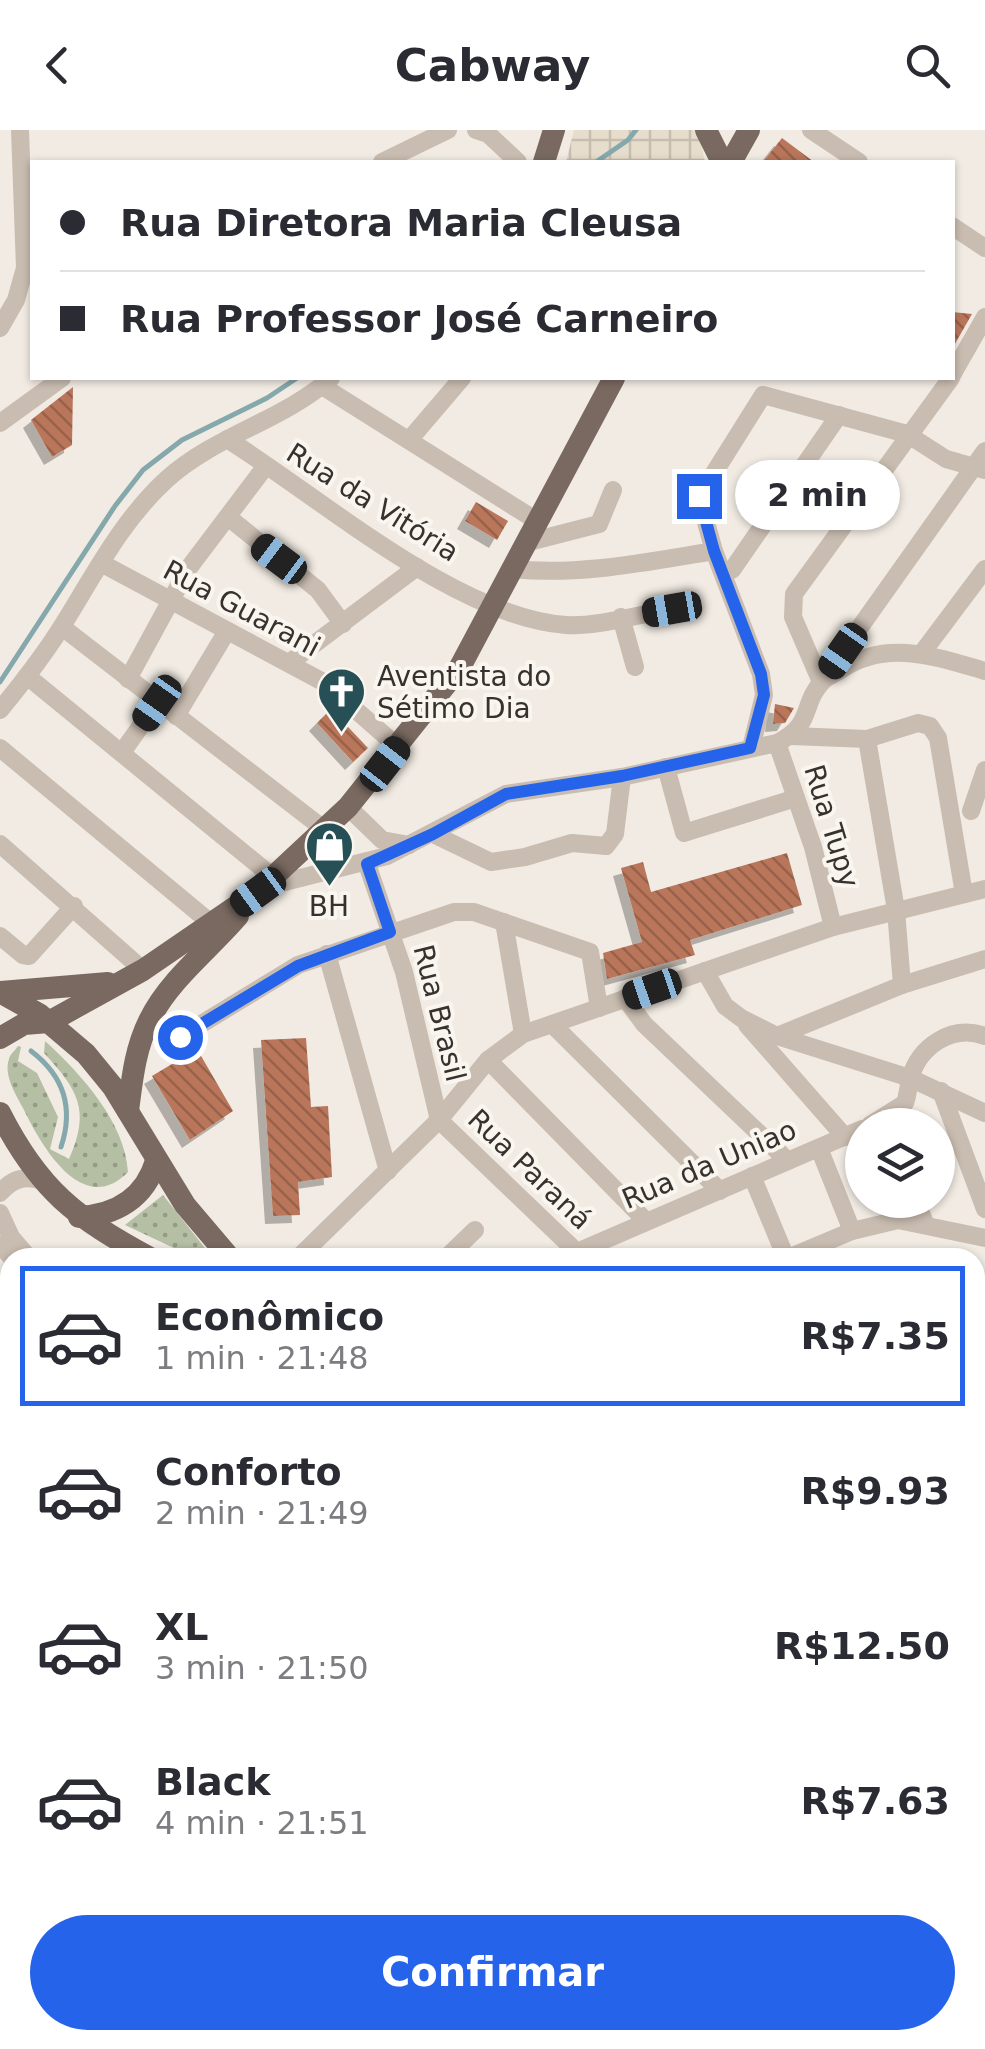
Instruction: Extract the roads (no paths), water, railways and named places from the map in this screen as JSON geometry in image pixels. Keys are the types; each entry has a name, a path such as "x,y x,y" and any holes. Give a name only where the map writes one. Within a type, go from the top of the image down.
{"main road":[{"path":"545,160 554,130"},
{"path":"706,130 721,160"},
{"path":"732,160 749,130"},
{"path":"128,1112 134,1064 150,1017 264,886 348,807 460,667 613,380"},
{"path":"0,1038 24,1024 49,1022 134,974 264,886"},
{"path":"0,992 76,988 134,974"},
{"path":"0,992 49,1022 86,1054 128,1112 185,1205 222,1248"},
{"path":"2,1125 42,1181 79,1217 133,1248"},
{"path":"79,1217 124,1205 148,1182 156,1162"}],"street":[{"path":"0,328 16,300 26,268 20,130"},
{"path":"386,160 448,130"},
{"path":"476,130 488,134 516,160"},
{"path":"811,130 856,160"},
{"path":"955,228 985,248"},
{"path":"955,373 979,346 985,317"},
{"path":"0,422 59,380"},
{"path":"410,439 460,380"},
{"path":"821,682 793,617 794,594 949,380"},
{"path":"0,710 62,627 125,526 159,486 186,462 282,411 326,382 536,520"},
{"path":"750,748 764,695 752,644 714,551 700,504 701,490 763,395 908,434 946,458 981,462 821,682 805,718 785,739"},
{"path":"723,572 732,570 839,415"},
{"name":"Rua da Vitória","path":"228,439 416,568 518,616 570,626 672,609"},
{"path":"128,679 168,601 265,467"},
{"path":"525,543 599,524 613,490"},
{"path":"228,517 318,590 343,624"},
{"path":"512,569 550,573 602,569 714,551"},
{"name":"Rua Guarani","path":"101,563 341,694 398,747"},
{"path":"288,663 416,568"},
{"path":"922,652 985,569"},
{"path":"621,617 635,667"},
{"path":"62,627 176,716 316,838 319,866 336,872"},
{"path":"176,716 227,631"},
{"path":"821,682 873,655 922,652 985,671"},
{"path":"27,676 123,751 264,886 367,864 506,794 622,776 785,739 867,739 918,723 930,726 938,738 964,894"},
{"path":"123,751 157,703"},
{"name":"Rua Tupy","path":"785,739 796,798 833,926"},
{"path":"867,739 896,910 902,985"},
{"path":"0,748 212,924"},
{"path":"666,767 684,833 796,798"},
{"path":"949,817 978,809 985,770"},
{"path":"433,834 491,862 514,860 572,844 606,846 615,834 622,776"},
{"path":"348,807 386,842 410,845"},
{"path":"336,872 362,854 366,826"},
{"path":"0,844 74,906 134,974"},
{"name":"Rua Brasil","path":"367,864 404,972 439,1120"},
{"path":"314,1248 439,1120 488,1060 523,1034 833,926 985,889"},
{"path":"0,936 22,955 29,956 74,906"},
{"path":"164,1043 270,980 327,954 464,910 590,952 599,1008"},
{"path":"504,922 523,1034"},
{"path":"327,954 388,1170"},
{"path":"777,1036 902,985 985,959"},
{"path":"705,971 725,1006 845,1124"},
{"path":"625,998 644,1024 788,1162"},
{"path":"740,1018 777,1036 910,1078 985,1113"},
{"path":"552,1024 720,1190"},
{"path":"899,1108 905,1103 910,1078 930,1046 946,1036 965,1032 985,1036"},
{"path":"488,1060 645,1220"},
{"path":"941,1092 985,1209"},
{"name":"Rua Paraná","path":"439,1120 574,1248"},
{"name":"Rua da Uniao","path":"591,1248 645,1220 845,1137"},
{"path":"819,1148 852,1231"},
{"path":"752,1176 783,1248"},
{"path":"0,1193 14,1180 28,1177 42,1181"},
{"path":"0,1213 20,1248"},
{"path":"923,1218 925,1223"},
{"path":"811,1248 852,1231 898,1220 985,1238"},
{"path":"456,1248 475,1230"}],"waterway":[{"path":"599,160 636,130"},
{"path":"0,682 115,506 143,470 182,440 267,398 294,380"},
{"path":"31,1051 51,1071 63,1094 66,1119 61,1147"}],"place":[{"name":"Aventista do Sétimo Dia","path":"342,734"},
{"name":"BH","path":"329,888"}]}
